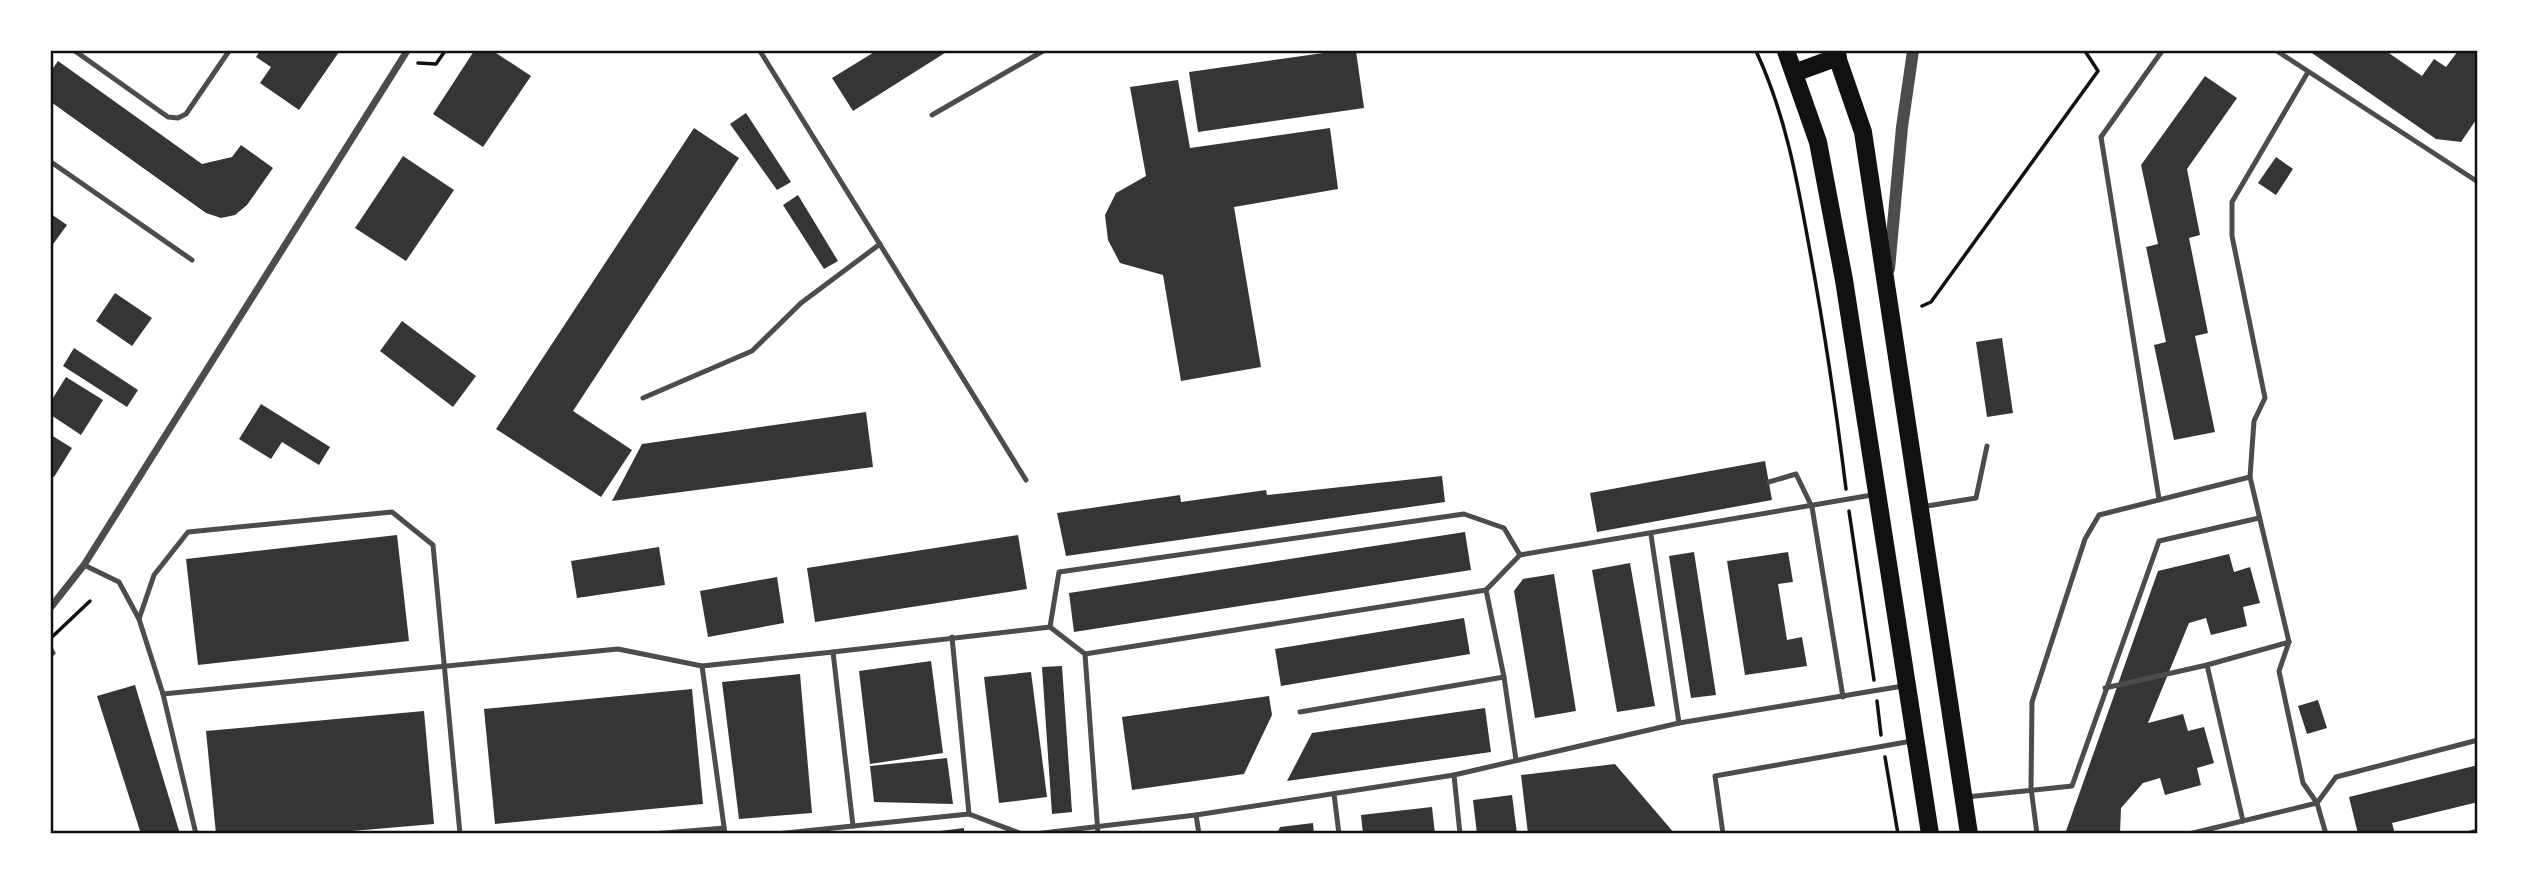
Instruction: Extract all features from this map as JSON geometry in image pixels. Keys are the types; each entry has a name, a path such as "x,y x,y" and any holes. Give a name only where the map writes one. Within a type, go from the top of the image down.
{"main road":[{"path":"1786,51 1818,142 1844,280 1930,834"},
{"path":"1794,73 1839,53 1863,132 1969,834"}],"street":[{"path":"1887,286 1902,128 1913,51"},
{"path":"51,607 84,565 404,52"}],"lane":[{"path":"75,51 168,117 178,118 186,114 229,51"},
{"path":"760,51 1026,480"},
{"path":"932,115 1043,51"},
{"path":"2159,499 2101,137 2162,51"},
{"path":"2277,51 2478,182"},
{"path":"2308,72 2232,202 2232,236 2265,398 2254,421 2250,477 2289,642 2279,671 2303,783 2317,803 2326,834"},
{"path":"51,162 192,260"},
{"path":"643,398 752,351 801,303 880,244"},
{"path":"1918,508 1976,498 1987,446"},
{"path":"1769,482 1796,474 1812,507 1843,696"},
{"path":"2037,834 2031,788 2032,702 2085,539 2099,515 2250,477"},
{"path":"163,694 618,649 702,666 1050,627 1085,654 1486,590 1520,555 1651,535 1878,494"},
{"path":"139,619 154,575 188,532 392,512 433,545 442,667 460,834"},
{"path":"1050,627 1059,572 1464,514 1504,528 1520,555"},
{"path":"1963,798 2031,788 2072,786 2159,541 2259,517"},
{"path":"1651,535 1679,723"},
{"path":"84,565 119,582 139,619 163,694 196,834"},
{"path":"1486,590 1504,677 1516,760"},
{"path":"953,637 969,814"},
{"path":"2105,688 2207,665 2289,642"},
{"path":"833,652 853,826"},
{"path":"1085,654 1098,834"},
{"path":"2207,665 2243,821"},
{"path":"653,834 724,831 702,666"},
{"path":"1300,712 1504,677"},
{"path":"1034,834 1196,815 1454,775 1679,723 1906,685"},
{"path":"1723,834 1714,776 1915,740"},
{"path":"2189,834 2317,803 2336,776 2478,740"},
{"path":"1454,775 1460,834"},
{"path":"1334,794 1339,834"},
{"path":"776,834 969,814 1022,834"},
{"path":"1196,815 1199,834"},
{"path":"2466,834 2478,831"}],"path":[{"path":"418,63 436,64 445,51"},
{"path":"1756,51 1768,76 1791,149 1830,364 1875,691 1898,834"},
{"path":"1922,306 1931,302 2098,71 2085,51"},
{"path":"51,638 90,601"}],"building":[{"path":"260,51 339,52 299,110 260,83 271,67 256,57"},
{"path":"474,51 493,51 531,76 483,147 433,114"},
{"path":"876,51 948,51 853,111 832,78"},
{"path":"1338,51 1356,51 1364,108 1198,132 1189,72"},
{"path":"2309,51 2386,51 2422,76 2434,59 2446,67 2458,51 2478,51 2478,117 2461,142 2436,139"},
{"path":"58,61 202,164 232,157 241,145 273,168 247,205 235,215 221,218 206,213 51,102 51,71"},
{"path":"2205,76 2237,98 2187,169 2200,235 2189,238 2208,333 2195,336 2215,432 2174,440 2154,345 2166,342 2146,247 2158,244 2141,165"},
{"path":"1178,80 1190,148 1330,128 1338,189 1234,207 1261,367 1181,381 1163,275 1120,263 1108,240 1105,215 1116,193 1146,176 1130,87"},
{"path":"746,113 791,182 777,190 730,124"},
{"path":"694,128 739,158 573,411 632,450 601,497 496,429"},
{"path":"403,156 454,190 406,261 355,228"},
{"path":"2276,157 2293,169 2276,195 2258,183"},
{"path":"798,195 838,261 824,269 783,205"},
{"path":"51,214 67,225 51,247"},
{"path":"115,293 152,318 132,346 96,321"},
{"path":"402,321 476,376 453,407 380,351"},
{"path":"2002,338 2013,413 1987,417 1976,342"},
{"path":"74,348 138,390 127,407 63,366"},
{"path":"66,377 103,400 81,435 51,415 51,401"},
{"path":"261,404 330,447 319,465 282,442 271,459 239,439"},
{"path":"866,412 873,467 612,501 642,444"},
{"path":"51,435 72,448 54,477 51,475"},
{"path":"1765,461 1772,500 1597,532 1590,493"},
{"path":"1442,476 1445,502 1066,556 1057,513 1180,495 1181,502 1266,490 1267,495"},
{"path":"1465,532 1471,570 1074,632 1069,593"},
{"path":"397,535 409,641 198,665 186,559"},
{"path":"1018,535 1027,589 815,622 807,568"},
{"path":"659,547 665,585 577,598 571,561"},
{"path":"1694,552 1716,695 1691,698 1669,556"},
{"path":"1788,552 1793,582 1778,584 1787,640 1802,637 1807,666 1745,675 1727,561"},
{"path":"2229,554 2234,572 2250,567 2260,603 2243,607 2247,626 2211,635 2206,618 2189,623 2148,723 2183,714 2188,731 2204,727 2214,763 2197,768 2201,785 2165,795 2160,778 2143,783 2121,808 2120,834 2065,834 2158,571"},
{"path":"1630,563 1655,706 1617,712 1592,570"},
{"path":"1554,574 1576,711 1535,718 1514,591 1523,579"},
{"path":"777,577 784,623 708,637 700,591"},
{"path":"1464,618 1470,654 1281,686 1275,649"},
{"path":"931,661 943,753 870,764 859,671"},
{"path":"1062,666 1072,812 1052,814 1042,667"},
{"path":"1031,672 1047,797 999,803 984,677"},
{"path":"800,674 812,813 739,819 722,682"},
{"path":"135,685 180,834 141,834 97,696"},
{"path":"692,689 703,804 495,824 484,709"},
{"path":"1269,696 1272,715 1244,774 1132,790 1122,717"},
{"path":"2318,700 2327,728 2307,734 2298,706"},
{"path":"1485,708 1491,752 1287,781 1312,733"},
{"path":"424,711 434,824 317,834 216,834 206,731"},
{"path":"947,758 953,804 874,802 870,766"},
{"path":"1615,764 1675,834 1528,834 1521,775"},
{"path":"2478,765 2478,802 2392,823 2395,834 2358,834 2349,797"},
{"path":"1512,795 1517,834 1477,834 1473,800"},
{"path":"1432,807 1435,834 1363,834 1361,815"},
{"path":"1313,823 1314,834 1277,834 1280,827"},
{"path":"964,828 964,834 924,834 924,833"}]}
